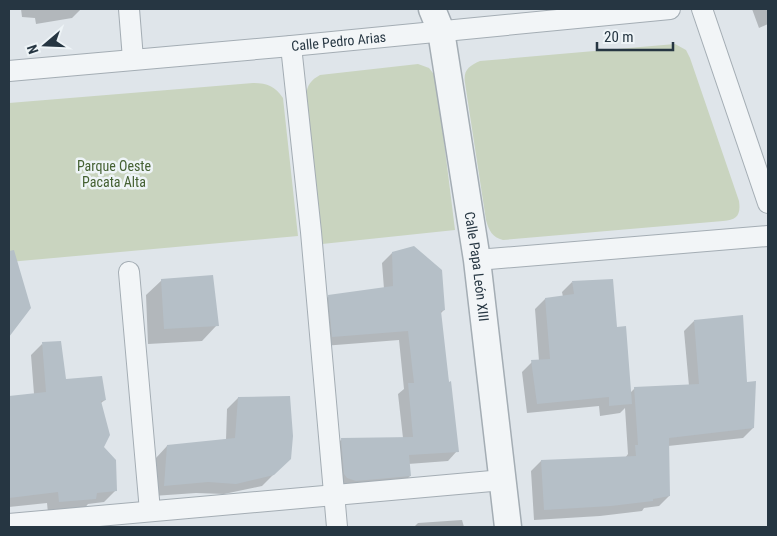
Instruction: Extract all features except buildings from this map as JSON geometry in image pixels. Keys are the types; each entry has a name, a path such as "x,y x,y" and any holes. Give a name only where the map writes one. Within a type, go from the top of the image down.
{"street":[{"path":"129,9 133,59"},
{"name":"Calle Pedro Arias","path":"9,71 291,46 436,20 670,9"},
{"path":"702,9 768,203"},
{"name":"Calle Papa León XIII","path":"436,20 477,260 508,527"},
{"path":"291,46 311,232 337,527"},
{"path":"477,260 768,236"},
{"path":"129,272 150,511"},
{"path":"9,524 503,480"}],"green space":[{"path":"675,44 686,50 690,58 739,201 739,213 737,216 723,221 503,240 494,235 486,220 465,83 465,75 468,69 480,61"},
{"path":"418,64 429,68 436,77 455,230 322,244 306,96 308,86 320,75"},
{"name":"Parque Oeste Pacata Alta","path":"253,83 270,86 283,98 298,236 9,262 9,103"}]}
